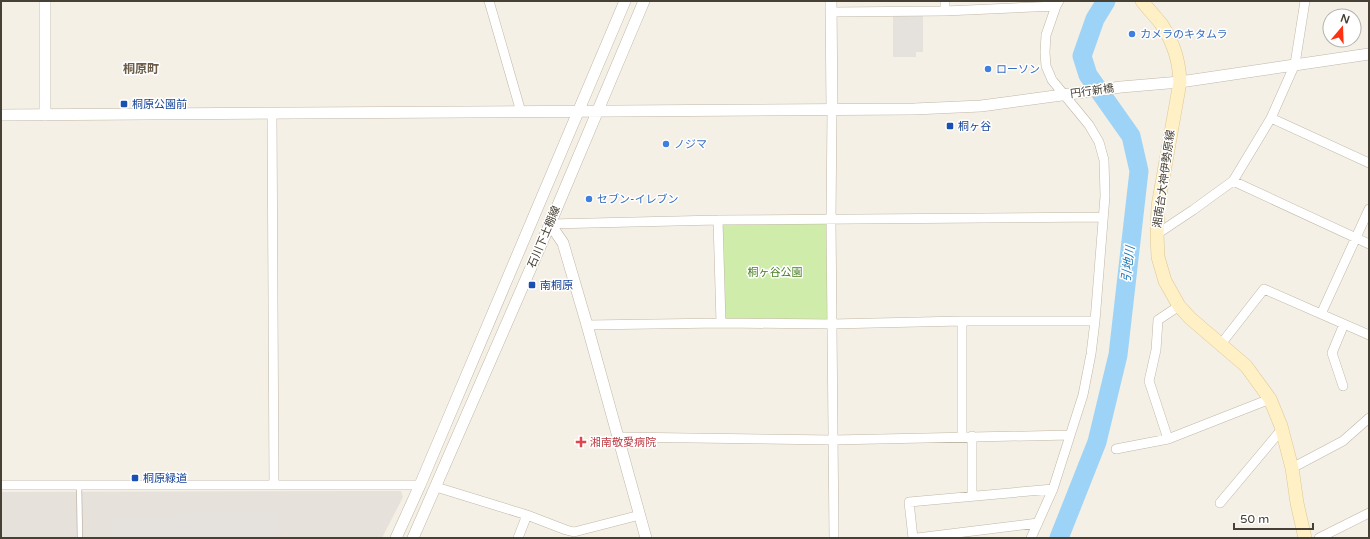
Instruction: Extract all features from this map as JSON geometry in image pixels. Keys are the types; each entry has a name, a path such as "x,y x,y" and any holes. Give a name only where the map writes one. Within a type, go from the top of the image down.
{"main road":[{"name":"湘南台大神伊勢原線","path":"1142,1 1161,25 1174,47 1179,66 1180,82 1158,206 1158,257 1165,281 1179,306 1190,318 1246,366 1270,399 1282,429 1292,468 1297,503 1305,538"}],"street":[{"path":"44,1 44,115"},
{"path":"488,1 521,112"},
{"name":"石川下土棚線","path":"396,538 625,1"},
{"name":"石川下土棚線","path":"413,538 550,224 644,1"},
{"path":"945,1 945,12"},
{"path":"1157,234 1233,181 1271,118 1296,64 1305,1"},
{"path":"834,538 830,220 832,110 831,7 945,12 1035,4 1057,4 1046,35 1046,66 1052,80 1089,125 1099,142 1104,160 1105,178 1095,321 1091,354 1083,396 1053,489 1031,538"},
{"name":"円行新橋","path":"1,115 914,109 981,106 1121,87 1180,82 1369,54"},
{"path":"272,114 274,485"},
{"path":"1271,118 1369,163"},
{"path":"1233,181 1369,244"},
{"path":"1321,314 1369,209"},
{"path":"550,224 718,220 1103,217"},
{"path":"718,220 721,323"},
{"path":"550,224 563,243 646,538"},
{"path":"1221,344 1264,289 1369,335"},
{"path":"1168,439 1149,381 1156,350 1158,320 1179,306"},
{"path":"962,321 967,436 972,496"},
{"path":"587,325 1095,321"},
{"path":"1343,386 1332,353 1344,324"},
{"path":"1116,449 1168,439 1270,399"},
{"path":"1292,468 1344,441 1369,418"},
{"path":"1220,503 1282,429"},
{"path":"618,437 833,440 1070,435"},
{"path":"1,485 420,484"},
{"path":"436,487 527,515 574,532 640,515"},
{"path":"913,538 910,502 1053,489"},
{"path":"1319,538 1369,513"},
{"path":"518,538 527,515"},
{"path":"917,538 1038,523"}],"lane":[{"path":"79,484 80,538"}],"shaded area":[{"path":"893,15 923,15 923,52 916,52 916,57 893,57"},
{"path":"401,491 403,497 382,538 1,538 1,492"},
{"path":"276,512 276,538 112,538 112,516"}],"green space":[{"name":"桐ヶ谷公園","path":"718,220 831,220 832,324 721,323"}],"waterway":[{"name":"引地川","path":"1059,538 1097,442 1118,355 1139,171 1131,136 1088,75 1082,56 1095,19 1106,1"}],"place":[{"name":"カメラのキタムラ","path":"1132,34"},
{"name":"ローソン","path":"988,69"},
{"name":"桐原公園前","path":"124,104"},
{"name":"桐ヶ谷","path":"950,126"},
{"name":"ノジマ","path":"666,144"},
{"name":"セブン-イレブン","path":"589,199"},
{"name":"南桐原","path":"532,285"},
{"name":"湘南敬愛病院","path":"581,442"},
{"name":"桐原緑道","path":"135,478"}],"district":[{"name":"桐原町","path":"141,69"}]}
